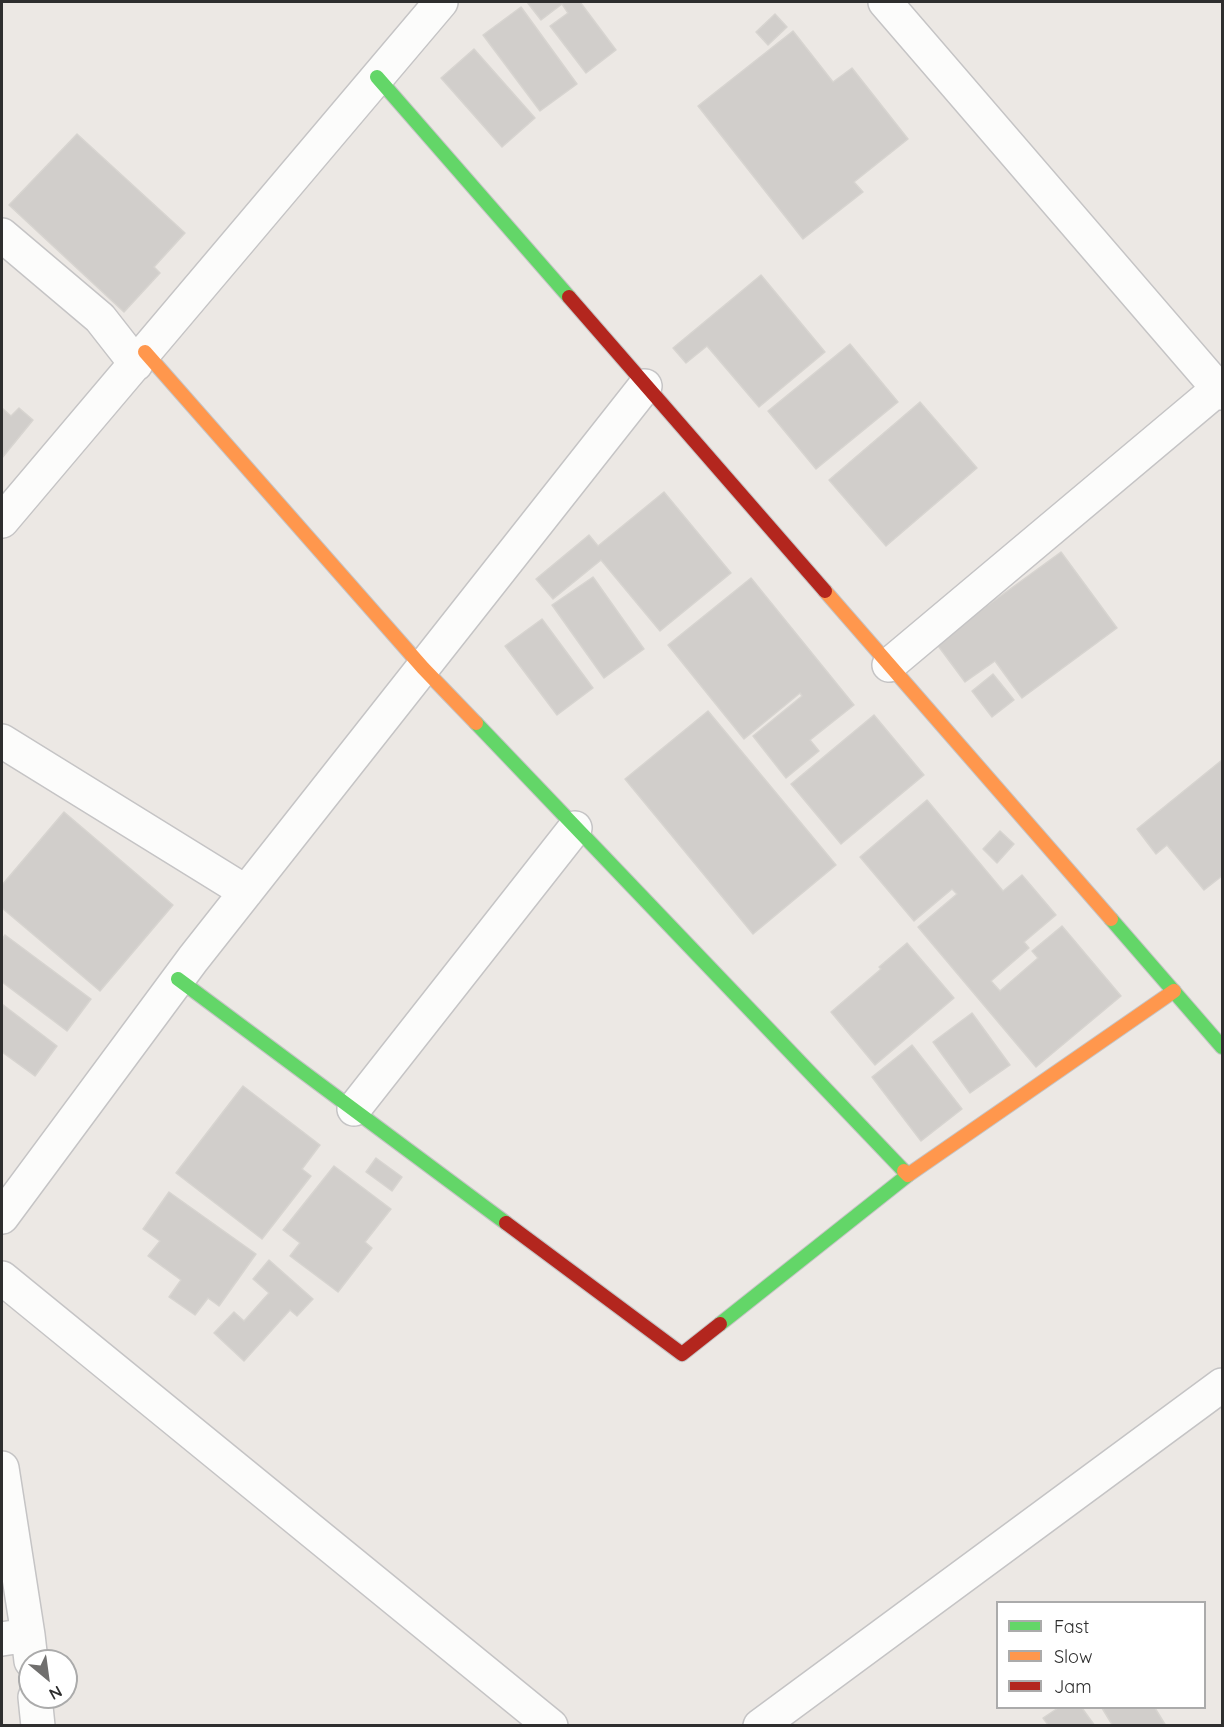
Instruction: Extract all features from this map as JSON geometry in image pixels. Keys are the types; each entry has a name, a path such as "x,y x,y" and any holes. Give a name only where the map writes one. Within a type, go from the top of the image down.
{"street":[{"path":"2,521 441,2"},
{"path":"885,2 1221,390 889,665"},
{"path":"376,77 1222,1047"},
{"path":"2,235 100,318 141,358 423,668 908,1175"},
{"path":"2,1217 178,979 645,386"},
{"path":"2,741 246,892"},
{"path":"354,1109 575,828"},
{"path":"178,979 682,1354 908,1175 1174,991"},
{"path":"2,1278 551,1725"},
{"path":"760,1725 1222,1386"},
{"path":"2,1467 20,1645"},
{"path":"36,1709 38,1725"}],"building":[{"path":"527,2 580,2 616,50 586,73 550,26 568,13 562,4 541,20"},
{"path":"521,7 577,84 540,111 483,35"},
{"path":"775,14 787,27 768,45 756,32"},
{"path":"793,31 833,82 852,68 908,139 854,182 863,192 803,239 698,106"},
{"path":"474,49 535,118 502,147 441,78"},
{"path":"77,134 185,233 154,267 160,273 124,312 9,205"},
{"path":"761,275 825,352 759,407 707,346 686,363 673,348"},
{"path":"850,344 898,402 816,469 768,411"},
{"path":"920,402 977,468 886,546 829,480"},
{"path":"2,408 11,416 19,408 33,420 2,458"},
{"path":"664,492 731,573 660,631 601,560 553,599 536,579 589,535 598,546"},
{"path":"1061,552 1117,628 1022,698 995,661 965,682 936,643"},
{"path":"593,577 644,649 604,678 552,605"},
{"path":"751,578 854,705 810,740 819,751 786,778 753,736 802,696 800,693 744,739 668,645"},
{"path":"542,619 593,688 557,715 505,646"},
{"path":"993,674 1014,700 992,717 972,691"},
{"path":"708,711 836,865 753,934 625,779"},
{"path":"874,715 924,775 841,844 791,784"},
{"path":"1222,760 1222,876 1204,890 1167,845 1156,854 1137,829"},
{"path":"927,800 1003,891 1022,875 1056,915 1024,942 1029,948 991,981 1000,991 1038,958 1032,951 1062,926 1121,996 1036,1067 918,927 957,894 952,889 914,921 860,857"},
{"path":"64,812 173,905 100,991 2,908 2,885"},
{"path":"1000,831 1014,844 997,863 983,849"},
{"path":"5,935 91,999 67,1031 2,982 2,940"},
{"path":"907,943 954,998 875,1065 831,1012"},
{"path":"2,1004 57,1046 35,1076 2,1052"},
{"path":"972,1013 1010,1065 970,1093 933,1042"},
{"path":"912,1045 962,1109 921,1141 872,1077"},
{"path":"243,1086 320,1145 302,1169 311,1176 262,1239 176,1173"},
{"path":"376,1158 402,1177 392,1191 366,1172"},
{"path":"334,1166 391,1209 365,1242 372,1248 338,1292 290,1256 300,1243 283,1230"},
{"path":"169,1192 256,1254 219,1306 208,1298 195,1315 169,1297 181,1280 148,1256 160,1241 143,1229"},
{"path":"269,1260 313,1299 297,1316 290,1310 244,1361 214,1333 234,1312 244,1321 269,1293 253,1279"},
{"path":"1056,1709 1083,1709 1095,1726 1049,1726 1043,1718"},
{"path":"1103,1709 1156,1709 1166,1726 1113,1726"}],"traffic: fast":[{"path":"377,77 569,297"},
{"path":"476,723 904,1171"},
{"path":"1111,919 1222,1047"},
{"path":"178,979 506,1223"},
{"path":"720,1324 908,1175"}],"traffic: slow":[{"path":"145,352 423,668 476,723"},
{"path":"825,591 1111,919"},
{"path":"904,1171 908,1175 1174,991"}],"traffic: jam":[{"path":"569,297 825,591"},
{"path":"506,1223 682,1354 720,1324"}]}
